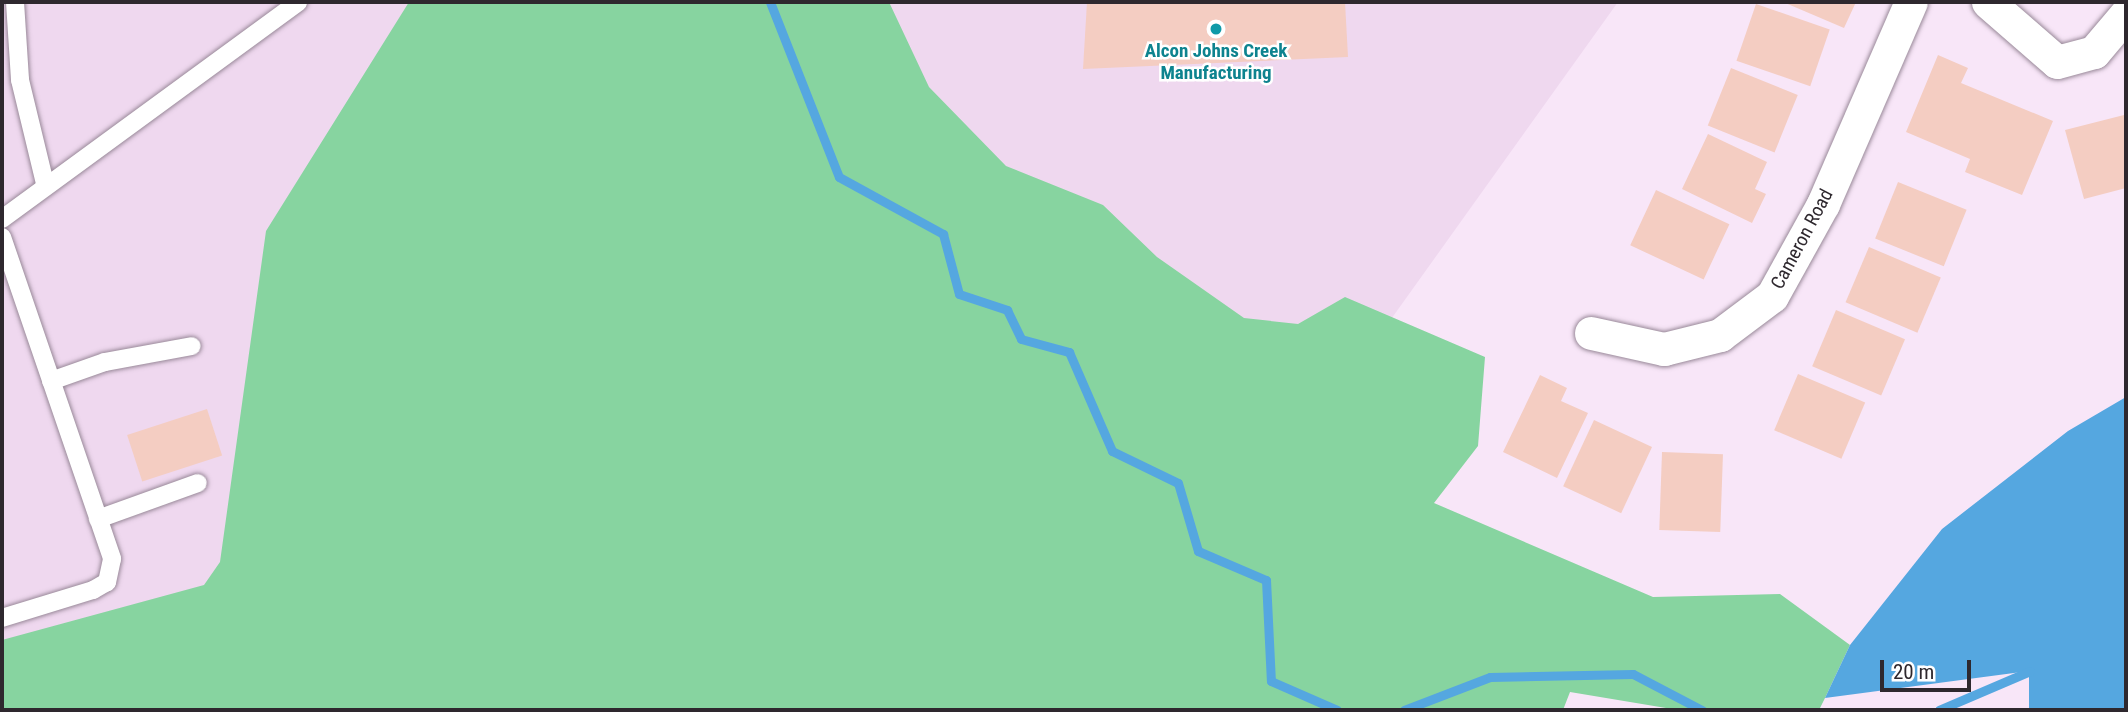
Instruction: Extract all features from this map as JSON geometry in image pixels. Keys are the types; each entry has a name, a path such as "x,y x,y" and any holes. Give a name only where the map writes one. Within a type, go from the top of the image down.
{"street":[{"name":"Cameron Road","path":"1591,332 1664,349 1720,335 1772,296 1823,204 1911,2"},
{"path":"1988,2 2057,62 2094,52 2126,14"}],"lane":[{"path":"15,2 20,80 45,183"},
{"path":"2,219 45,183 298,2"},
{"path":"2,237 112,559 107,582 2,618"},
{"path":"51,381 105,362 192,346"},
{"path":"98,519 198,483"}],"shaded area":[{"path":"2,2 1618,2 1384,329 2,656"}],"green space":[{"path":"409,2 889,2 929,87 1006,166 1103,205 1157,257 1244,318 1298,324 1345,297 1485,357 1478,446 1434,503 1653,597 1780,594 1850,645 1819,710 1678,710 1570,692 1563,710 2,710 2,640 204,585 220,562 266,231"}],"water":[{"path":"2126,397 2126,710 2029,710 2029,671 1825,698 1850,645 1942,529 2068,431"}],"building":[{"name":"Alcon Johns Creek Manufacturing","path":"1087,2 1345,2 1348,57 1083,69"},
{"path":"1783,2 1856,2 1844,28"},
{"path":"1756,4 1830,29 1810,86 1736,61"},
{"path":"1938,55 1968,68 1961,83 2053,121 2022,195 1965,172 1970,159 1906,132"},
{"path":"1731,68 1798,95 1775,152 1708,125"},
{"path":"2124,115 2126,188 2084,199 2065,130"},
{"path":"1708,134 1767,162 1755,189 1766,194 1752,223 1682,189"},
{"path":"1898,182 1967,210 1944,266 1875,239"},
{"path":"1656,190 1729,224 1704,280 1630,245"},
{"path":"1869,247 1941,277 1917,333 1846,302"},
{"path":"1836,310 1905,339 1881,395 1812,366"},
{"path":"1798,374 1865,403 1841,459 1774,430"},
{"path":"1540,375 1567,388 1561,401 1588,413 1557,478 1503,452"},
{"path":"207,409 222,456 142,482 127,435"},
{"path":"1594,420 1652,447 1621,513 1563,486"},
{"path":"1662,452 1723,454 1720,532 1659,530"}],"waterway":[{"path":"770,2 839,177 943,234 959,294 1007,310 1021,339 1069,352 1112,451 1178,483 1198,551 1266,580 1271,681 1337,710"},
{"path":"1939,710 2030,671"},
{"path":"1404,710 1490,677 1633,674 1702,710"}],"place":[{"name":"Alcon Johns Creek Manufacturing","path":"1216,29"}]}
